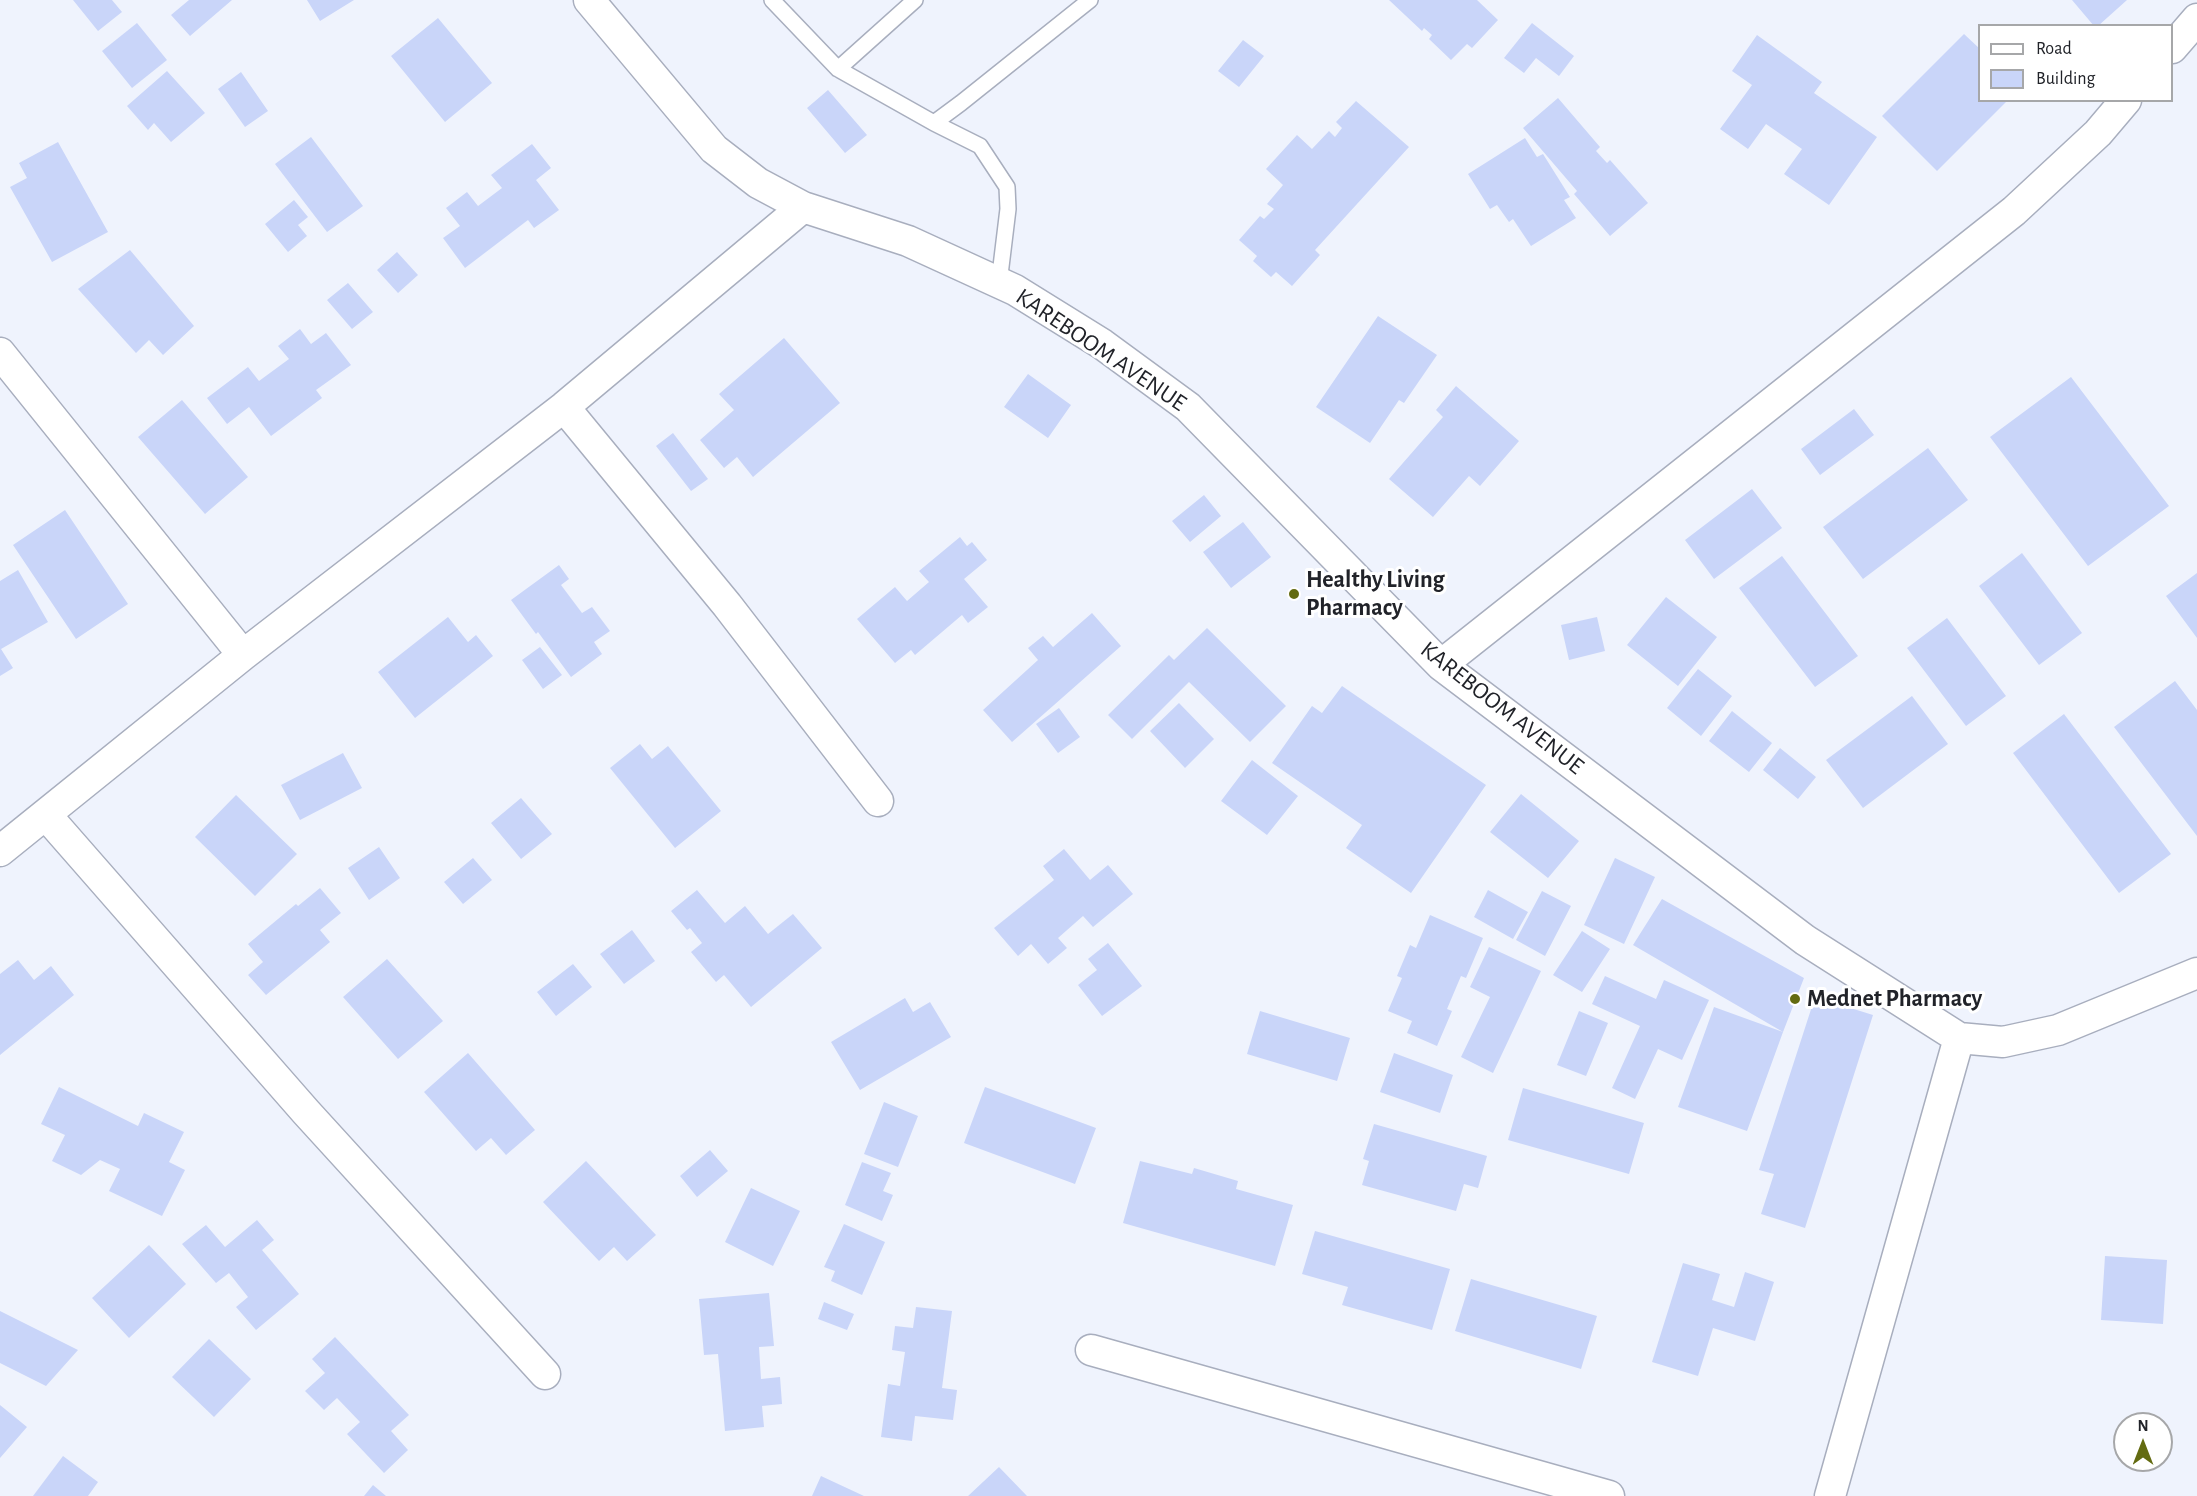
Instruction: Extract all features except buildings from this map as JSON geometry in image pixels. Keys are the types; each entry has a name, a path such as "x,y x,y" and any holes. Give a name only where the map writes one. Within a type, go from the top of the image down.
{"street":[{"name":"KAREBOOM AVENUE","path":"589,0 714,149 758,183 803,207 908,241 1015,290 1102,344 1188,407 1441,665 1805,940 1959,1038 2003,1042 2058,1030 2197,973"},
{"path":"2173,47 2197,19"},
{"path":"1441,665 2014,211 2098,133 2124,102"},
{"path":"0,851 243,655 564,407 803,207"},
{"path":"0,353 243,655"},
{"path":"564,407 727,605 878,801"},
{"path":"46,815 306,1112 545,1374"},
{"path":"1830,1496 1959,1038"},
{"path":"1091,1350 1608,1496"}],"lane":[{"path":"772,0 838,69 980,146 1007,187 1008,209 999,283"},
{"path":"838,69 915,0"},
{"path":"934,123 1090,0"}],"place":[{"name":"Healthy Living Pharmacy","path":"1294,594"},
{"name":"Mednet Pharmacy","path":"1795,999"}]}
